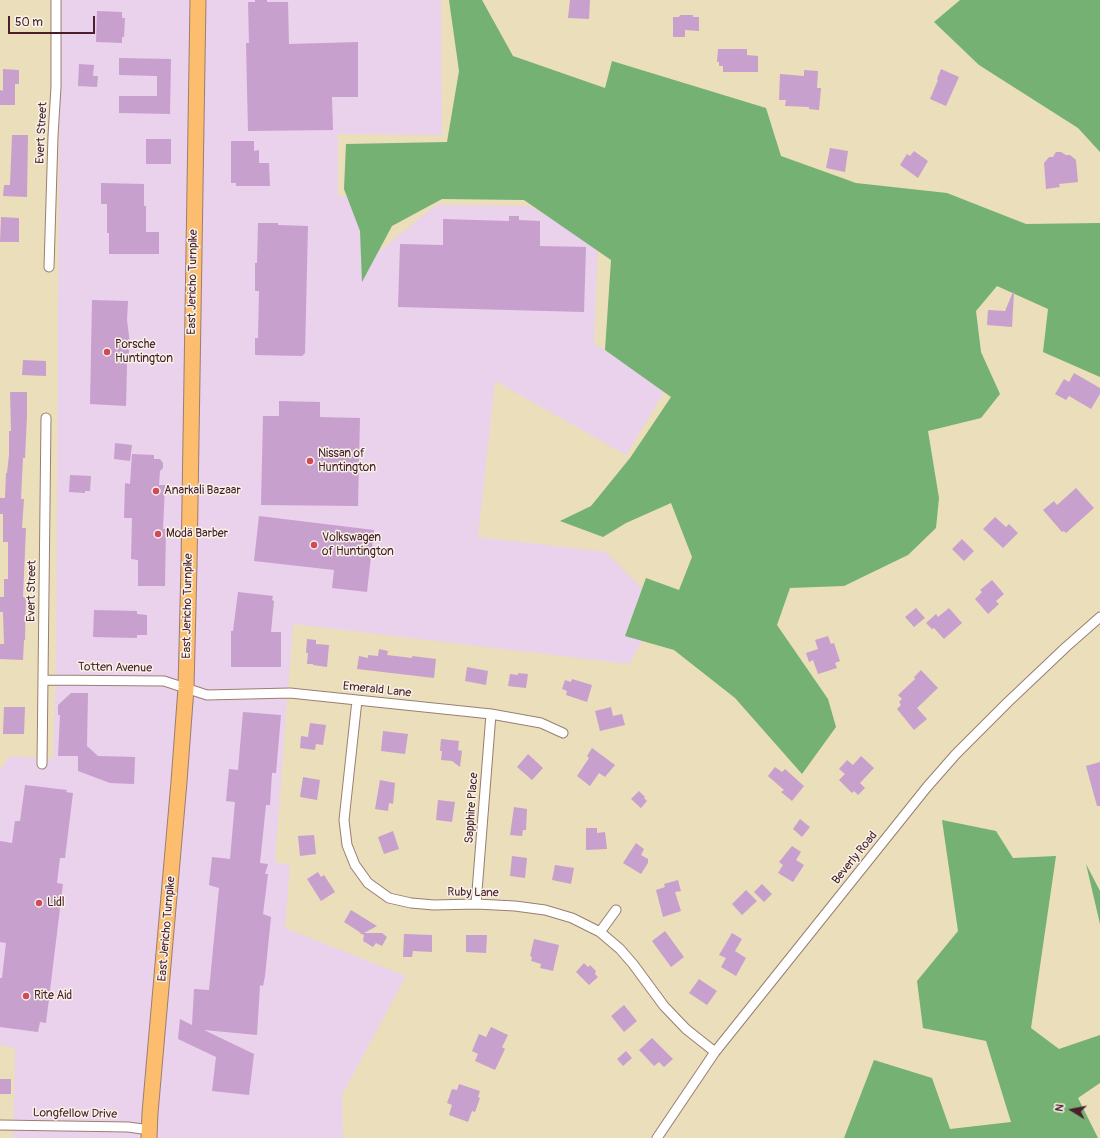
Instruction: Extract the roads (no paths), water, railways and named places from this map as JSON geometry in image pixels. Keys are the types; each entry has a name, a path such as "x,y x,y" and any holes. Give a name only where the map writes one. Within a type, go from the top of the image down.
{"main road":[{"name":"East Jericho Turnpike","path":"150,1134 186,688 198,0"}],"street":[{"name":"Evert Street","path":"50,267 53,136 56,87 56,0"},
{"name":"Evert Street","path":"42,764 46,418"},
{"name":"Beverly Road","path":"657,1138 715,1052 927,787 956,754 1036,675 1100,617"},
{"name":"Totten Avenue","path":"43,680 164,681 186,688"},
{"name":"Emerald Lane","path":"186,688 207,695 290,693 491,714 541,723 563,733"},
{"name":"Ruby Lane","path":"357,700 344,820 347,845 355,865 368,883 389,898 411,903 434,905 476,904 515,906 545,910 572,918 600,932 620,949 664,1006 686,1029 715,1052"},
{"name":"Sapphire Place","path":"476,904 491,714"},
{"path":"600,932 616,910"},
{"name":"Longfellow Drive","path":"0,1125 128,1127 150,1134"}],"place":[{"name":"Porsche Huntington","path":"107,352"},
{"name":"Nissan of Huntington","path":"310,461"},
{"name":"Anarkali Bazaar","path":"156,491"},
{"name":"Modä Barber","path":"158,534"},
{"name":"Volkswagen of Huntington","path":"314,545"},
{"name":"Lidl","path":"39,903"},
{"name":"Rite Aid","path":"26,996"}]}
